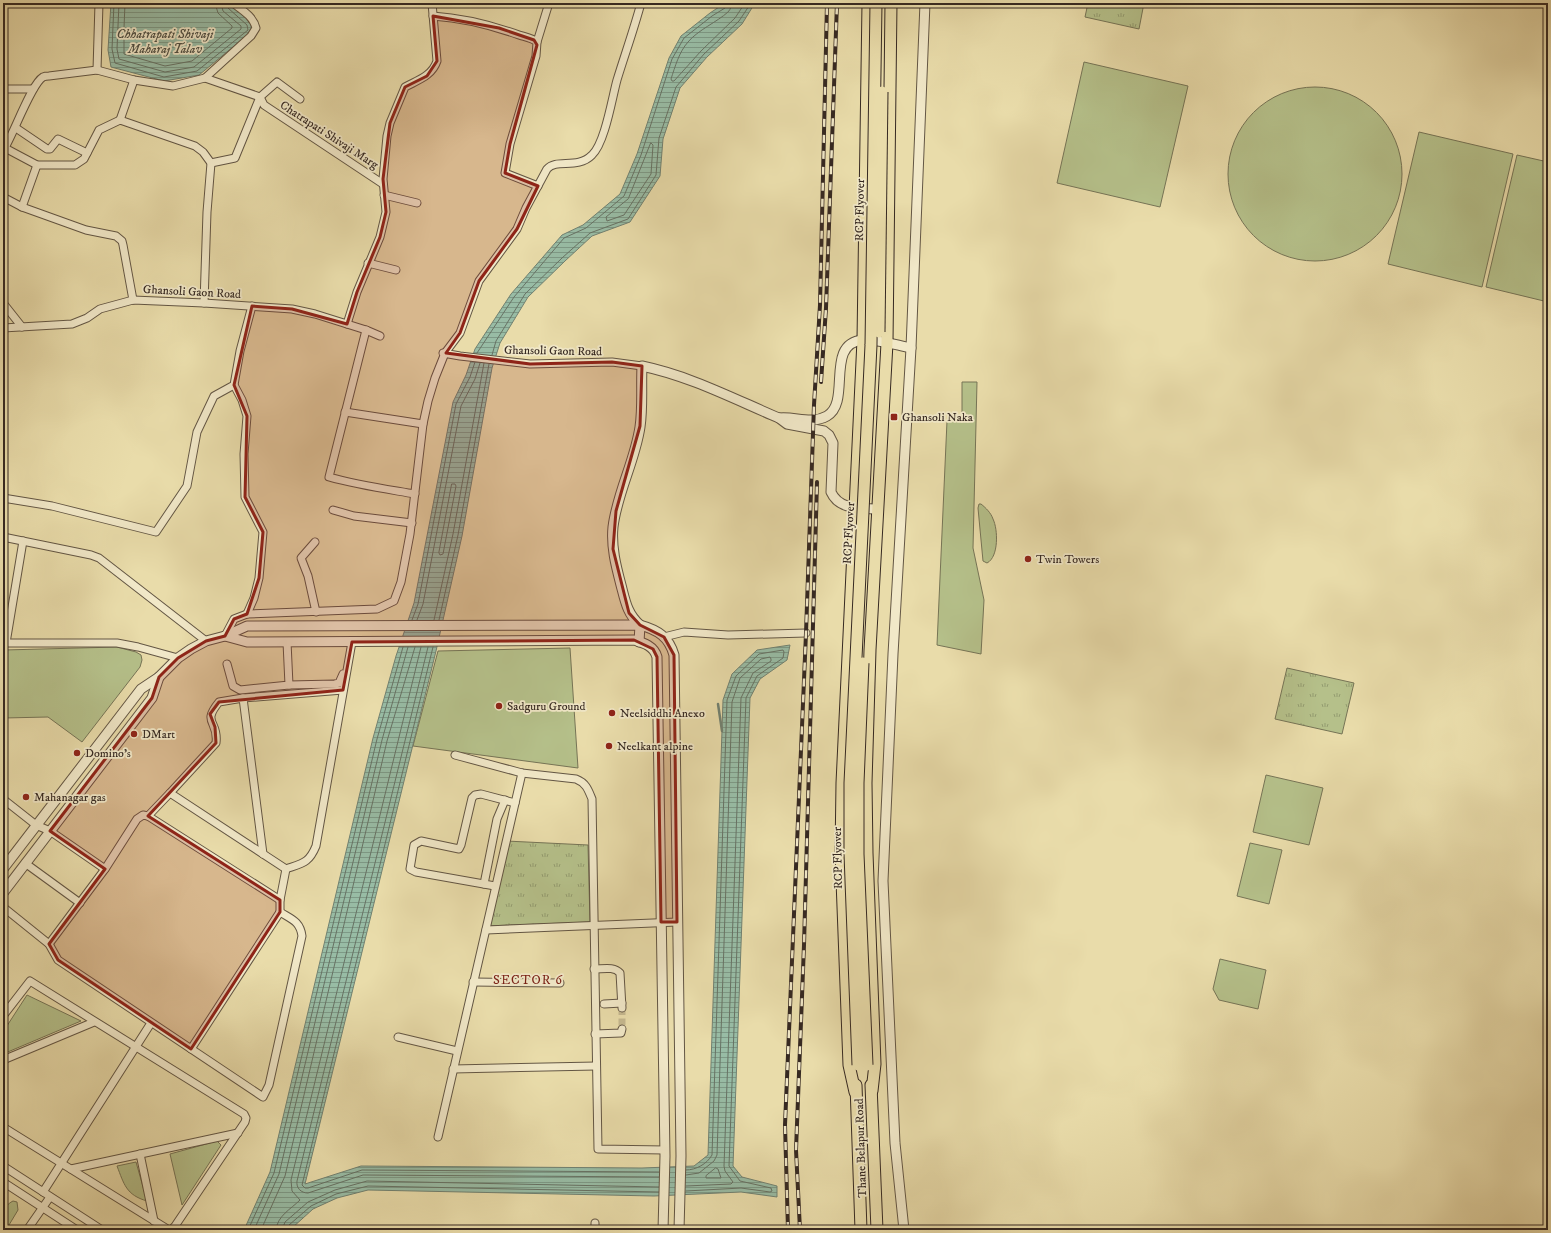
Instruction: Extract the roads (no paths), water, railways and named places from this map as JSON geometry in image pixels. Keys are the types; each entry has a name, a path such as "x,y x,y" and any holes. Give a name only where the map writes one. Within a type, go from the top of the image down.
{"main road":[{"path":"855,1092 849,1066 841,846 842,782 863,340 868,3"},
{"name":"RCP Flyover","path":"863,1065 850,854 850,782 871,345 876,3"},
{"name":"RCP Flyover","path":"863,1065 858,854 858,783 879,346 883,3"},
{"path":"872,1091 875,1064 867,853 866,783 870,650 887,343 891,3"},
{"name":"Thane Belapur Road","path":"863,1065 872,1091 877,1230"},
{"name":"Thane Belapur Road","path":"861,1230 855,1092 863,1065"}],"street":[{"path":"97,70 99,3"},
{"path":"134,80 120,120 100,130 84,159 75,165 37,165 4,150 16,128 33,89 42,78 97,70 134,80 173,86 205,78 251,36 256,28 255,22 250,16 233,3"},
{"path":"347,324 368,263 380,237 386,212 383,184 388,130 405,87 427,76 435,69 437,61 432,3"},
{"path":"538,186 505,173 510,144 536,56 537,42 549,3"},
{"path":"225,636 234,619 247,614 377,609 394,601 401,582 412,523 423,424 428,401 443,353 460,333 480,281 517,229 544,173 550,165 581,162 593,155 602,138 641,3"},
{"path":"904,1230 895,1143 883,881 892,661 911,348 925,3"},
{"path":"433,16 462,19 499,28 537,42"},
{"path":"205,78 260,97 235,158 211,162"},
{"name":"Chatrapati Shivaji Marg","path":"300,99 277,82 260,97 264,105 383,184"},
{"path":"3,89 33,89"},
{"path":"120,120 195,146 203,152 211,162 207,212 204,303"},
{"path":"16,128 47,149 50,149 58,139 87,153"},
{"path":"22,207 37,165"},
{"path":"384,195 417,203"},
{"path":"3,197 22,207 86,230 116,236 122,241 123,244 133,300"},
{"path":"368,263 396,270"},
{"name":"Ghansoli Gaon Road","path":"3,328 72,324 87,318 100,309 133,300 292,309 315,314 380,336"},
{"path":"3,303 22,327"},
{"path":"247,614 254,598 259,578 263,532 245,497 244,454 247,416 242,400 234,385 240,351 252,306"},
{"path":"366,330 329,477 354,484 368,485 415,494"},
{"path":"779,418 788,417 804,420 817,420 830,414 836,406 840,365 843,352 848,345 863,340 911,348"},
{"name":"Ghansoli Gaon Road","path":"443,353 502,362 530,364 612,362 642,366"},
{"path":"639,642 640,625 629,613 613,549 613,535 616,511 635,449 640,426 642,406 642,366 664,370 686,378 779,418 787,424 824,431 829,435 833,443 831,492 834,499 841,504 855,508 878,509"},
{"path":"3,498 52,506 156,532 187,486 197,432 214,396 234,385"},
{"path":"346,412 423,424"},
{"path":"333,510 354,516 412,523"},
{"path":"3,537 91,555 99,558 206,641"},
{"path":"23,541 4,643 117,643 138,646 178,658"},
{"path":"315,542 301,558 308,576 316,612"},
{"path":"3,869 141,689 159,677 178,658 206,641 225,636 247,626 640,625 658,631 671,644 674,655 681,1156 680,1225"},
{"path":"370,641 371,626"},
{"path":"664,637 684,632 728,635 806,632"},
{"path":"225,636 247,642 634,640 649,645 656,652 665,1153 663,1230"},
{"path":"287,642 290,685"},
{"path":"286,869 311,858 316,846 352,642"},
{"path":"228,664 233,686 240,690 290,685 335,684 338,683 342,677 344,664"},
{"path":"3,893 152,698 159,677"},
{"path":"148,816 216,742 217,736 215,727 210,721 210,714 219,702 243,698 343,690"},
{"path":"243,698 263,854"},
{"path":"455,755 522,774 576,779 583,782 588,788 592,799 598,1149 665,1153"},
{"path":"438,1137 522,774"},
{"path":"170,793 286,869"},
{"path":"495,886 416,872 410,869 414,845 422,841 459,849 472,798 481,794 515,803"},
{"path":"484,884 496,819 505,800"},
{"path":"4,801 36,825 50,831 105,869"},
{"path":"49,944 105,869 137,819 143,815 148,816 280,900"},
{"path":"25,863 80,903"},
{"path":"191,1050 280,912 280,900 286,869"},
{"path":"3,907 49,944 58,960 263,1097 269,1085 302,936 298,923 280,912"},
{"path":"486,930 678,922"},
{"path":"594,969 612,968 620,973 622,1006 604,1004"},
{"path":"3,1016 30,981 244,1114 246,1118 238,1133 175,1226 170,1230 3,1127"},
{"path":"474,982 560,983"},
{"path":"3,1060 94,1022"},
{"path":"43,1192 151,1023"},
{"path":"595,1034 621,1033 622,1029"},
{"path":"398,1038 457,1051"},
{"path":"453,1069 596,1066"},
{"path":"71,1168 238,1133"},
{"path":"140,1154 154,1221"},
{"path":"3,1166 102,1230"},
{"path":"3,1182 77,1230"},
{"path":"27,1230 50,1197"}],"water":[{"name":"Chhatrapati Shivaji Maharaj Talav","path":"111,3 228,3 251,22 253,28 251,32 199,75 164,81 111,67 108,50"},
{"path":"725,3 755,3 742,24 707,57 680,88 663,139 660,176 630,222 592,236 565,261 528,297 500,343 492,368 462,536 436,651 305,1184 361,1166 642,1168 694,1166 708,1155 723,700 732,674 757,650 790,645 787,660 760,679 750,698 733,1166 742,1177 777,1186 777,1197 741,1192 654,1196 368,1190 337,1198 313,1209 291,1230 244,1230 270,1172 373,738 396,656 414,603 453,402 466,375 475,349 511,294 562,235 583,225 620,194 637,154 669,58 681,36"}],"waterway":[{"path":"718,704 722,731"}],"tunnel":[{"path":"622,1008 622,1029"}],"railway":[{"path":"788,1230 785,1125 814,405 820,305 827,3"},
{"path":"821,382 826,308 837,3"},
{"path":"800,1230 796,1150 804,945 817,482"}],"place":[{"name":"Ghansoli Naka","path":"894,417"},
{"name":"Twin Towers","path":"1028,559"},
{"name":"Sadguru Ground","path":"499,706"},
{"name":"Neelsiddhi Anexo","path":"612,713"},
{"name":"DMart","path":"134,734"},
{"name":"Neelkant alpine","path":"609,746"},
{"name":"Domino's","path":"77,753"},
{"name":"Mahanagar gas","path":"26,797"}],"district":[{"name":"SECTOR 6","path":"528,980"}]}
